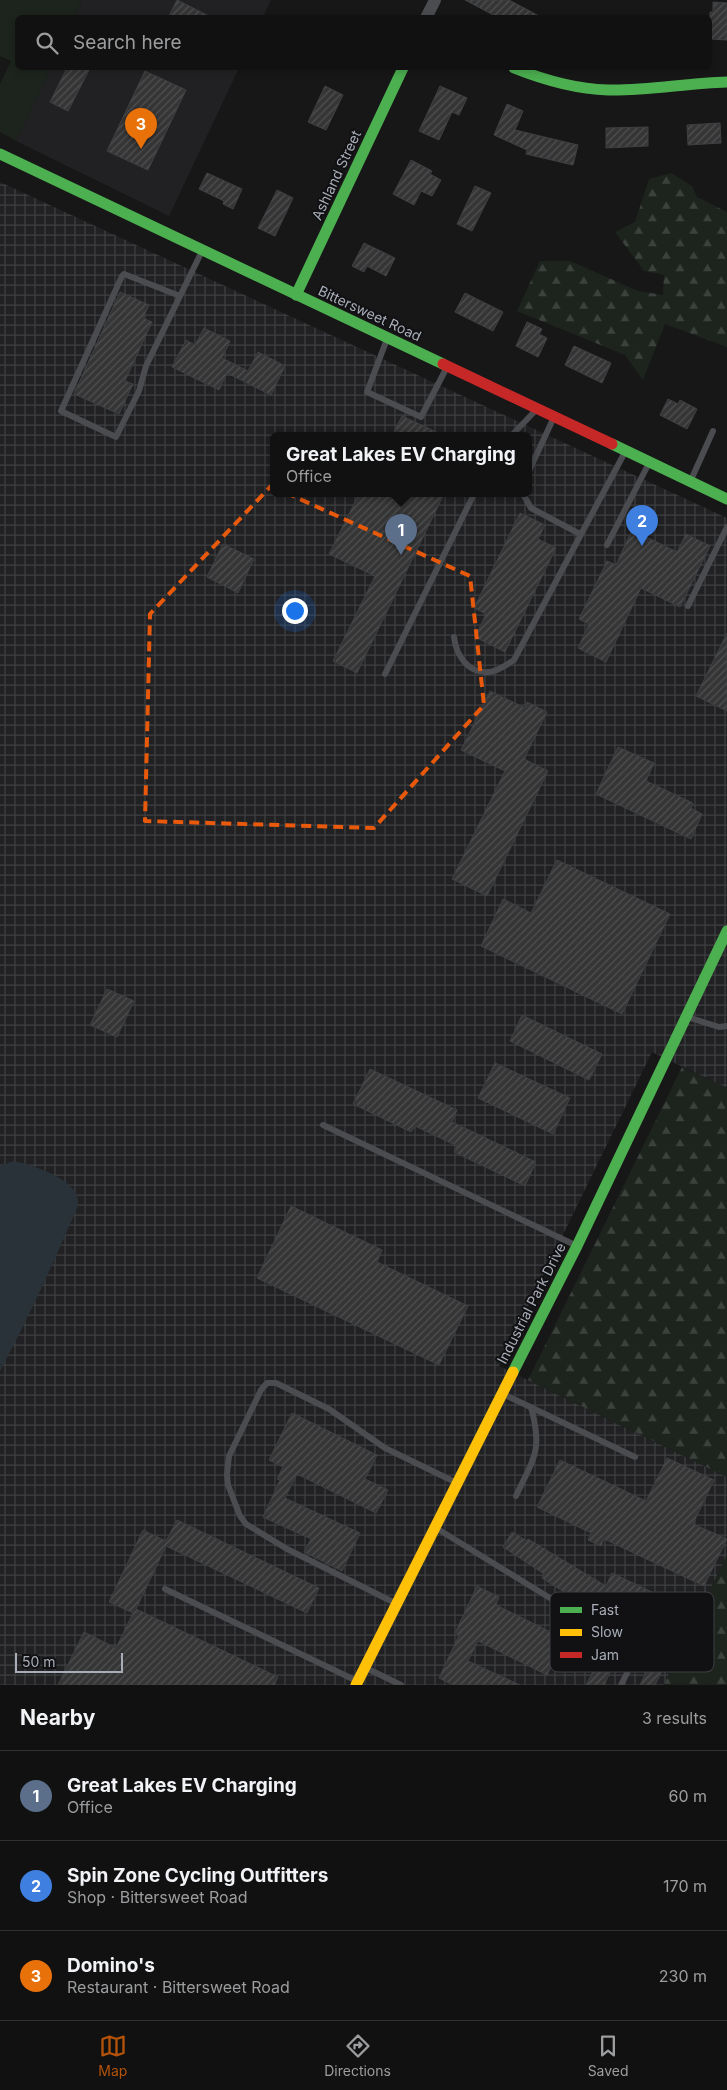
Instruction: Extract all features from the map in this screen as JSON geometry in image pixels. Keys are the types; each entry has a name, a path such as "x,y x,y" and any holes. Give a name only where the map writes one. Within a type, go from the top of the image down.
{"street":[{"path":"427,15 434,0"},
{"name":"Ashland Street","path":"296,295 402,70"},
{"path":"519,70 549,81 576,87 606,90 727,82"},
{"name":"Bittersweet Road","path":"0,154 727,499"},
{"name":"Industrial Park Drive","path":"357,1683 576,1246 727,931"}],"lane":[{"path":"180,296 124,274 60,410 116,437 139,391 146,366 203,250"},
{"path":"388,338 367,392 421,416 447,366"},
{"path":"515,432 537,409"},
{"path":"532,464 554,417"},
{"path":"690,481 713,431"},
{"path":"454,637 456,650 464,662 476,669 490,672 514,660 625,451"},
{"path":"607,545 650,462"},
{"path":"385,674 473,497"},
{"path":"525,497 531,508 580,534"},
{"path":"688,606 727,527"},
{"path":"686,1016 719,1027 727,1026"},
{"path":"323,1125 576,1246"},
{"path":"396,1604 287,1549 246,1524 240,1516 228,1484 229,1456 260,1390 267,1382 276,1383 300,1394 330,1409 386,1448 458,1483"},
{"path":"502,1394 635,1457"},
{"path":"516,1496 538,1446 538,1436 531,1407"},
{"path":"435,1527 550,1599"},
{"path":"165,1589 357,1683"},
{"path":"365,1668 401,1685"},
{"path":"621,1685 628,1672"}],"highlighted area":[{"path":"271,486 470,576 484,705 374,828 145,821 150,614"}],"shaded area":[{"path":"82,0 271,0 264,15 75,15"},
{"path":"50,70 238,70 169,216 16,141"},
{"path":"0,182 727,518 727,1088 652,1052 499,1366 727,1477 727,1555 709,1592 550,1592 550,1672 670,1672 664,1685 0,1685"},
{"path":"14,1161 48,1172 65,1182 77,1195 78,1206 41,1289 0,1371 0,1166"}],"green space":[{"path":"0,0 82,0 75,15 15,15 15,70 50,70 16,141 0,132 0,84 11,61 0,56"},
{"path":"671,173 692,186 697,197 727,212 727,347 665,324 643,380 625,355 517,311 540,261 570,261 638,291 663,295 664,275 644,271 615,232 635,222 649,179"},
{"path":"682,1067 727,1088 727,1477 528,1380"},
{"path":"727,1555 727,1685 664,1685 670,1672 714,1672 714,1592 709,1592"}],"building":[{"path":"177,0 207,15 170,15"},
{"path":"465,0 509,0 537,15 493,15"},
{"path":"713,2 727,3 727,40 712,39 712,15 710,15 710,12 713,12"},
{"path":"66,70 89,70 68,111 50,102"},
{"path":"145,71 186,90 148,170 107,151"},
{"path":"325,86 343,95 326,130 308,122"},
{"path":"440,86 467,98 459,115 452,112 439,140 419,131"},
{"path":"507,104 523,111 515,130 578,145 573,165 526,154 527,150 494,135"},
{"path":"720,123 721,143 688,145 687,125"},
{"path":"648,127 648,146 606,148 606,128"},
{"path":"411,160 432,171 430,174 441,180 432,196 421,191 414,205 393,194"},
{"path":"207,173 242,189 233,209 223,204 224,201 199,189"},
{"path":"475,186 491,193 472,231 457,224"},
{"path":"277,190 293,198 275,236 258,228"},
{"path":"364,243 395,258 386,276 367,266 364,272 352,266"},
{"path":"120,292 149,305 143,318 152,322 125,381 133,384 119,414 74,394"},
{"path":"465,293 503,312 493,331 455,312"},
{"path":"527,322 542,329 539,334 547,338 538,357 516,346"},
{"path":"204,328 230,341 222,358 248,371 258,352 285,366 271,395 227,373 219,390 172,367 186,340 195,345"},
{"path":"574,346 611,363 602,383 565,365"},
{"path":"668,399 678,404 680,400 697,409 687,429 660,415"},
{"path":"402,416 436,432 394,432"},
{"path":"358,497 443,497 357,673 333,661 375,576 329,554"},
{"path":"520,513 545,525 538,539 556,548 505,652 475,637 486,614 474,608"},
{"path":"632,530 677,552 686,534 710,546 680,607 641,588 606,662 578,648 589,624 579,619 607,561 616,565"},
{"path":"223,544 254,559 238,593 207,577"},
{"path":"727,633 727,711 696,696"},
{"path":"490,691 525,708 527,702 547,712 524,759 548,771 487,896 452,879 505,771 461,750"},
{"path":"618,747 654,763 646,781 693,803 691,808 702,814 691,839 596,794"},
{"path":"557,860 670,914 622,1014 481,946 503,899 531,913"},
{"path":"107,989 134,1001 117,1037 90,1025"},
{"path":"522,1015 602,1054 589,1080 510,1041"},
{"path":"495,1063 570,1098 553,1134 478,1098"},
{"path":"370,1069 457,1110 452,1122 536,1162 525,1186 454,1152 457,1146 415,1126 411,1132 353,1104"},
{"path":"291,1206 382,1250 377,1262 468,1306 439,1365 257,1278"},
{"path":"292,1413 377,1455 365,1479 388,1490 376,1513 297,1474 285,1498 360,1533 342,1571 304,1552 311,1539 263,1517 280,1480 277,1479 283,1467 269,1460"},
{"path":"667,1458 714,1480 693,1524 727,1539 704,1586 604,1539 601,1546 588,1540 591,1533 537,1507 560,1460 646,1501"},
{"path":"177,1520 319,1588 307,1613 166,1546 136,1609 278,1677 274,1685 58,1685 84,1632 116,1648 133,1613 109,1602 143,1530 166,1541"},
{"path":"512,1532 527,1541 528,1539 606,1586 612,1573 652,1592 564,1592 542,1578 544,1574 503,1547"},
{"path":"477,1586 499,1597 496,1605 550,1632 550,1669 547,1675 478,1641 468,1661 520,1685 453,1685 439,1678 459,1635 455,1633"},
{"path":"592,1672 610,1672 604,1685 586,1685"},
{"path":"646,1672 662,1672 655,1685 640,1685"}],"traffic: fast":[{"path":"296,295 402,70"},
{"path":"520,70 560,83 608,90 727,82"},
{"path":"0,154 443,364"},
{"path":"612,444 727,499"},
{"path":"513,1372 577,1246 727,931"}],"traffic: slow":[{"path":"356,1685 513,1372"}],"traffic: jam":[{"path":"443,364 612,444"}],"place":[{"name":"Domino's","path":"141,149"},
{"name":"Spin Zone Cycling Outfitters","path":"642,546"},
{"name":"Great Lakes EV Charging","path":"401,555"}]}
